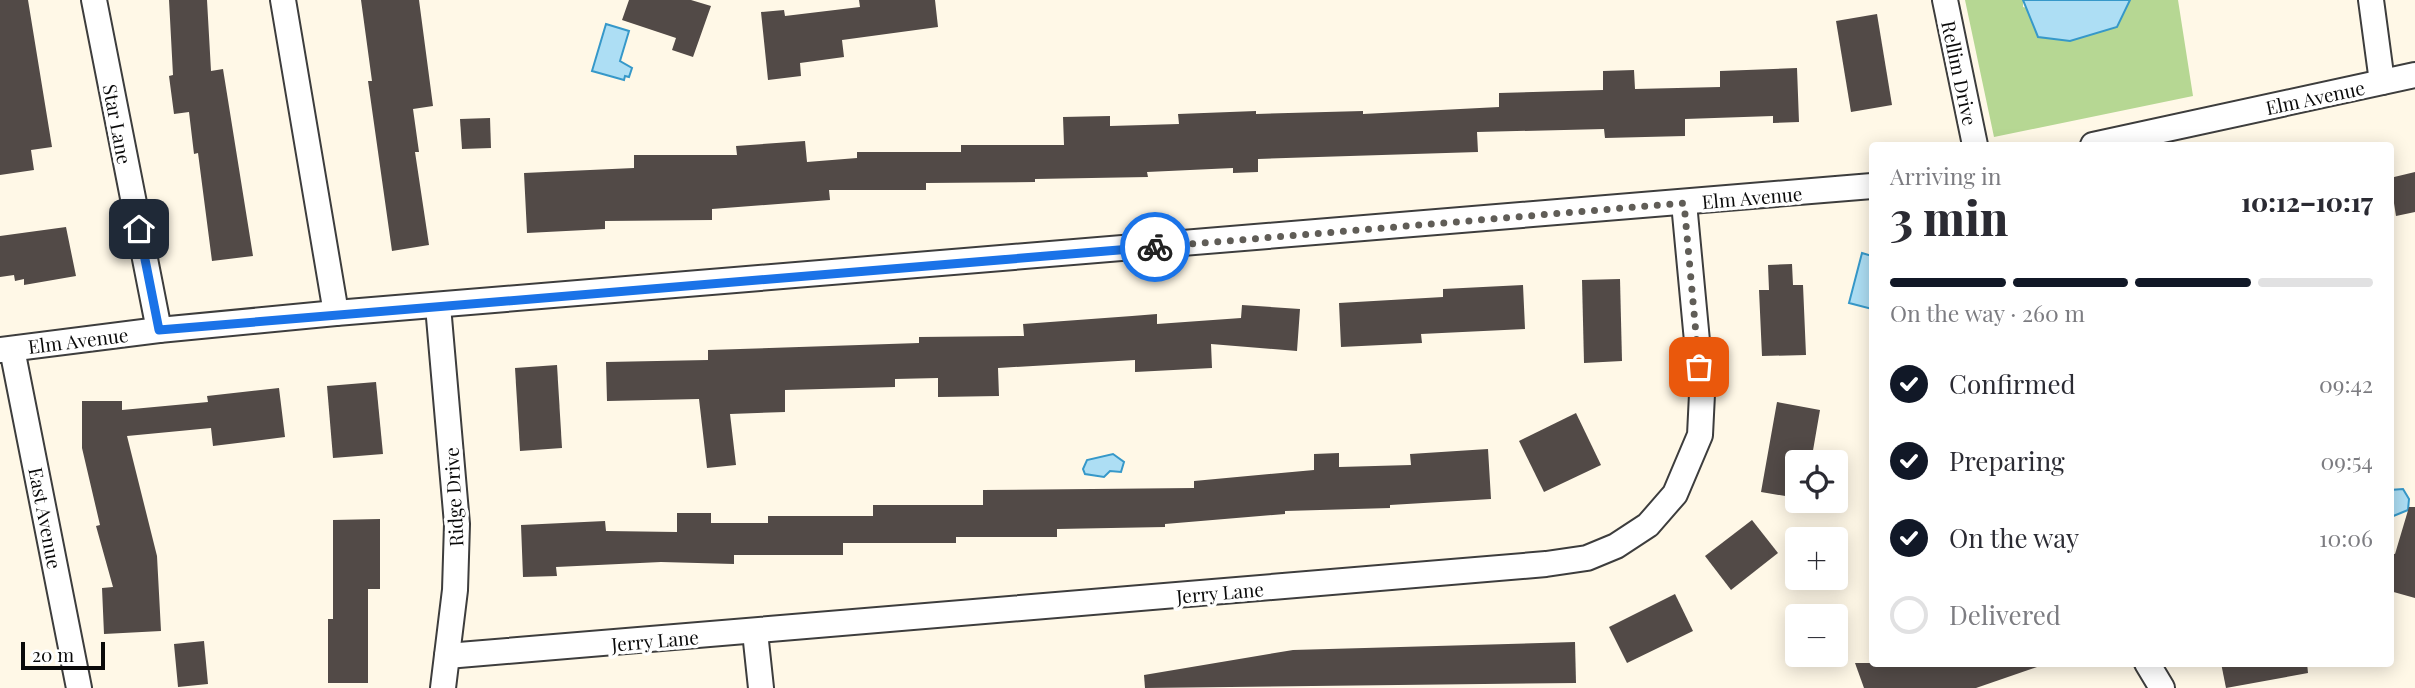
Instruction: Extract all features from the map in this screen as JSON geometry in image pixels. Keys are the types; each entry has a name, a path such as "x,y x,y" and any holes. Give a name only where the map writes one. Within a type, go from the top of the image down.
{"street":[{"name":"Star Lane","path":"94,0 159,330"},
{"path":"283,0 336,313"},
{"name":"Rellim Drive","path":"1945,0 1974,142"},
{"path":"2371,0 2382,82"},
{"name":"Elm Avenue","path":"2107,142 2415,75"},
{"name":"Elm Avenue","path":"6,349 159,330 336,313 1869,186"},
{"name":"Jerry Lane","path":"447,656 755,632 1546,564 1587,558 1616,546 1648,525 1675,494 1699,435 1702,394 1684,203"},
{"name":"Ridge Drive","path":"438,306 457,524 455,590 443,688"},
{"name":"East Avenue","path":"6,349 79,688"},
{"path":"755,632 761,688"},
{"path":"2149,667 2162,688"}],"green space":[{"path":"1965,0 2023,0 2023,7 2117,27 2130,0 2178,0 2193,96 1994,137"}],"water":[{"path":"2023,0 2130,0 2117,27 2070,41 2038,37"},
{"path":"606,24 629,31 620,61 632,68 629,77 625,76 624,80 592,71"},
{"path":"1862,253 1869,255 1869,308 1849,303"},
{"path":"1113,454 1124,462 1121,472 1110,471 1104,477 1085,474 1083,469 1087,460"},
{"path":"2403,489 2409,499 2408,510 2394,516 2394,490"}],"building":[{"path":"0,0 28,0 52,147 31,150 34,170 0,175"},
{"path":"169,0 207,0 211,71 223,69 253,256 212,261 198,153 194,154 189,112 174,114 169,76 173,75"},
{"path":"361,0 419,0 433,106 413,109 419,152 415,152 429,245 392,251 368,81 372,81"},
{"path":"629,0 691,0 711,6 693,57 672,50 676,38 622,20"},
{"path":"859,0 935,0 938,27 842,40 844,57 800,63 801,76 768,80 761,12 784,10 785,16 860,7"},
{"path":"1877,14 1892,105 1851,112 1836,21"},
{"path":"1797,68 1799,122 1773,123 1773,116 1685,119 1685,136 1605,138 1604,129 1477,132 1478,152 1258,159 1258,172 1233,173 1233,168 1147,172 1148,177 926,183 926,190 829,190 830,200 712,209 712,220 605,221 605,229 527,233 524,173 634,168 634,155 737,155 736,146 805,141 807,162 857,158 857,152 961,152 961,145 1064,145 1063,117 1110,116 1110,126 1179,124 1178,114 1363,111 1363,114 1499,107 1499,93 1603,90 1603,71 1634,70 1635,89 1720,87 1720,71"},
{"path":"490,118 491,148 462,149 460,119"},
{"path":"2415,172 2415,212 2396,216 2394,177"},
{"path":"66,227 76,276 24,285 24,279 15,281 14,275 0,277 0,236"},
{"path":"1792,264 1793,285 1803,285 1806,355 1762,356 1759,290 1769,290 1768,265"},
{"path":"1620,279 1622,361 1584,363 1582,280"},
{"path":"1523,285 1525,329 1421,334 1422,343 1341,347 1339,303 1443,297 1443,289"},
{"path":"1242,305 1300,309 1297,351 1211,344 1212,368 1135,372 1135,360 998,368 999,396 938,397 938,378 895,379 895,387 785,390 785,412 730,414 736,465 707,468 699,399 607,401 606,362 708,360 708,350 919,343 919,337 1024,336 1023,324 1157,314 1157,324 1241,318"},
{"path":"557,365 562,448 520,451 515,368"},
{"path":"376,382 383,454 333,458 327,386"},
{"path":"279,388 285,437 213,446 211,428 127,436 157,556 161,631 104,634 102,588 113,587 96,526 100,525 82,448 82,401 122,401 122,410 208,402 207,396"},
{"path":"1777,402 1820,410 1813,450 1785,450 1785,496 1761,492"},
{"path":"1576,413 1601,465 1544,492 1519,441"},
{"path":"1488,449 1491,499 1390,505 1390,508 1285,511 1285,514 1165,524 1165,527 1057,529 1057,537 956,537 956,543 843,543 843,555 734,555 734,564 661,562 556,567 557,576 523,577 521,525 605,521 606,531 677,532 677,513 711,513 711,523 768,523 768,516 873,516 873,505 983,505 983,490 1194,488 1194,481 1314,470 1314,454 1339,453 1339,467 1411,465 1410,454"},
{"path":"2409,507 2415,507 2415,598 2394,592 2395,554"},
{"path":"380,519 380,589 368,589 368,683 328,683 328,619 333,619 333,520"},
{"path":"1752,520 1778,553 1731,590 1705,556"},
{"path":"1675,594 1693,631 1627,663 1609,627"},
{"path":"204,641 208,684 178,687 174,644"},
{"path":"1575,642 1576,683 1145,688 1144,675 1293,650"},
{"path":"1855,663 1869,663 1869,667 2037,667 1976,688 1864,688"},
{"path":"2222,667 2307,667 2308,673 2226,688"}],"way so far":[{"path":"1155,247 1684,203 1699,367"}],"route":[{"path":"139,229 159,330 336,313 1155,247"}]}
